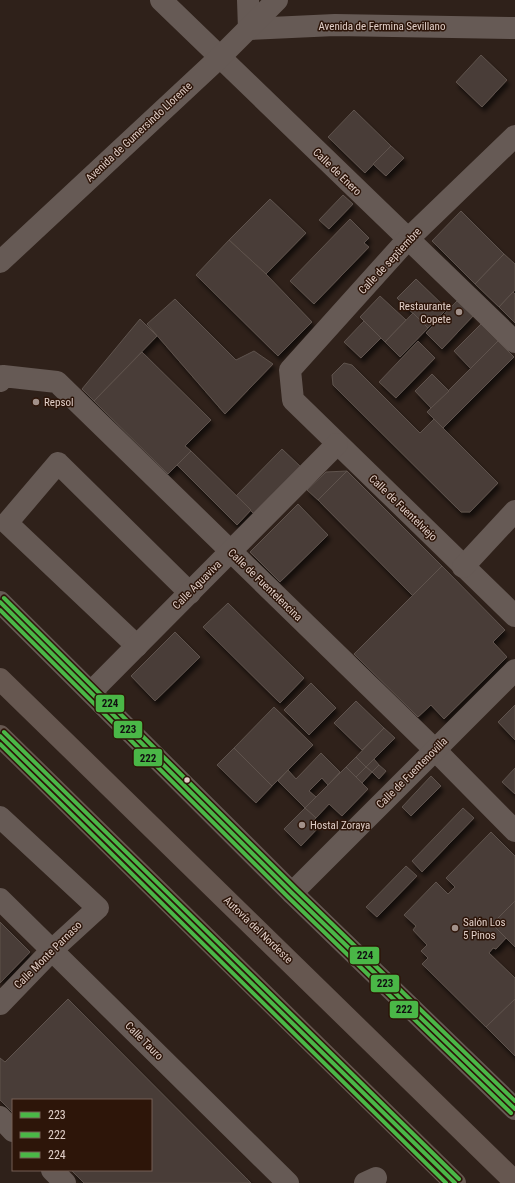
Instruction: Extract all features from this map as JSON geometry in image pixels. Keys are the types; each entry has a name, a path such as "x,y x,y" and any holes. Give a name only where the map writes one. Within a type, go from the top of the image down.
{"highway":[{"name":"Autovía del Nordeste","path":"0,679 515,1182"},
{"path":"0,736 455,1183"}],"street":[{"name":"Calle de Enero","path":"161,0 219,58 515,342"},
{"path":"248,0 248,29"},
{"name":"Avenida de Gumersindo Llorente","path":"0,262 219,58 277,0"},
{"name":"Avenida de Fermina Sevillano","path":"248,29 335,25 515,28"},
{"name":"Calle de septiembre","path":"292,400 290,370 408,240 515,136"},
{"name":"Calle de Fuentelencina","path":"0,381 3,376 57,382 435,750 515,831"},
{"name":"Calle de Fuentelviejo","path":"292,400 515,616"},
{"name":"Calle Aguaviva","path":"91,692 337,444"},
{"path":"137,646 7,523 58,463 190,593"},
{"path":"463,567 515,511"},
{"path":"0,602 292,893 515,1109"},
{"name":"Calle de Fuentenovilla","path":"292,893 515,670"},
{"name":"Calle Monte Parnaso","path":"0,816 98,908 52,950 0,1004"},
{"name":"Calle Tauro","path":"0,899 288,1183"},
{"path":"0,1118 12,1130"},
{"path":"53,1171 66,1183"}],"building":[{"path":"481,55 507,80 482,107 456,82"},
{"path":"354,110 391,146 365,173 328,137"},
{"path":"391,146 404,158 386,176 373,164"},
{"path":"343,195 353,204 329,229 319,220"},
{"path":"270,199 306,233 266,274 229,240"},
{"path":"461,211 504,254 475,284 432,241"},
{"path":"350,219 369,238 364,243 369,247 314,304 290,281"},
{"path":"229,240 266,274 312,322 278,356 196,275"},
{"path":"504,254 515,264 515,290 499,307 475,284"},
{"path":"416,279 447,309 428,328 397,298"},
{"path":"513,292 515,294 515,323 499,307"},
{"path":"380,296 406,320 385,342 360,317"},
{"path":"175,299 236,360 254,351 273,364 225,414 147,324"},
{"path":"457,301 473,316 442,349 426,333"},
{"path":"413,313 428,328 400,357 385,342"},
{"path":"140,319 157,336 94,401 82,389"},
{"path":"364,321 381,338 361,358 344,342"},
{"path":"481,324 498,341 471,369 454,351"},
{"path":"418,341 435,358 396,398 379,382"},
{"path":"498,341 514,357 443,428 427,412"},
{"path":"142,352 211,420 185,446 191,451 168,474 94,401"},
{"path":"344,363 352,365 420,433 434,419 498,483 470,512 461,512 333,385 332,375"},
{"path":"432,374 449,391 431,408 415,391"},
{"path":"282,449 301,467 254,514 236,496"},
{"path":"191,451 251,510 237,525 177,465"},
{"path":"347,471 442,566 413,596 318,500"},
{"path":"347,471 318,500 307,490 326,472"},
{"path":"298,504 328,535 280,582 250,552"},
{"path":"442,566 505,630 493,642 507,657 444,719 431,705 418,717 354,654"},
{"path":"228,603 304,678 280,703 203,627"},
{"path":"175,632 200,657 155,701 131,676"},
{"path":"311,683 336,708 309,735 284,710"},
{"path":"356,701 384,728 362,750 334,723"},
{"path":"515,705 515,740 498,722"},
{"path":"274,707 313,745 272,786 234,748"},
{"path":"384,728 395,738 366,767 356,757"},
{"path":"234,748 272,786 256,803 217,765"},
{"path":"321,753 340,772 328,785 322,778 309,791 316,797 305,808 278,781 288,770 296,779"},
{"path":"356,757 366,767 356,777 346,767"},
{"path":"374,759 379,765 372,772 366,767"},
{"path":"379,765 386,771 379,779 372,772"},
{"path":"346,767 368,789 342,816 329,804 316,818 305,808"},
{"path":"366,767 372,772 362,783 356,777"},
{"path":"515,768 515,794 502,782"},
{"path":"431,776 441,786 411,816 402,807"},
{"name":"Hostal Zoraya","path":"305,808 316,818 312,822 318,828 301,846 284,829"},
{"path":"463,808 474,818 422,872 412,861"},
{"name":"Salón Los 5 Pinos","path":"491,832 515,856 515,901 492,924 506,938 496,949 493,948 489,953 515,978 515,999 486,1027 422,964 428,958 421,951 427,945 413,930 416,926 404,915 436,882 448,894 455,887 446,878"},
{"path":"406,866 417,876 377,917 366,907"},
{"path":"515,901 515,947 492,924"},
{"path":"0,922 30,952 0,983"},
{"path":"68,999 251,1183 84,1183 72,1171 152,1171 152,1099 12,1099 12,1112 0,1100 0,1058 5,1062"},
{"path":"515,999 515,1056 486,1027"}],"transit line":[{"name":"224","path":"4,598 296,889 515,1101"},
{"name":"223","path":"0,602 292,893 515,1109"},
{"name":"222","path":"0,610 288,897 511,1113"},
{"name":"224","path":"4,732 459,1179"},
{"name":"223","path":"0,736 455,1183"},
{"name":"222","path":"0,744 446,1183"}],"place":[{"name":"Restaurante Copete","path":"459,312"},
{"name":"Repsol","path":"36,402"},
{"name":"Hostal Zoraya","path":"302,825"},
{"name":"Salón Los 5 Pinos","path":"455,928"}]}
